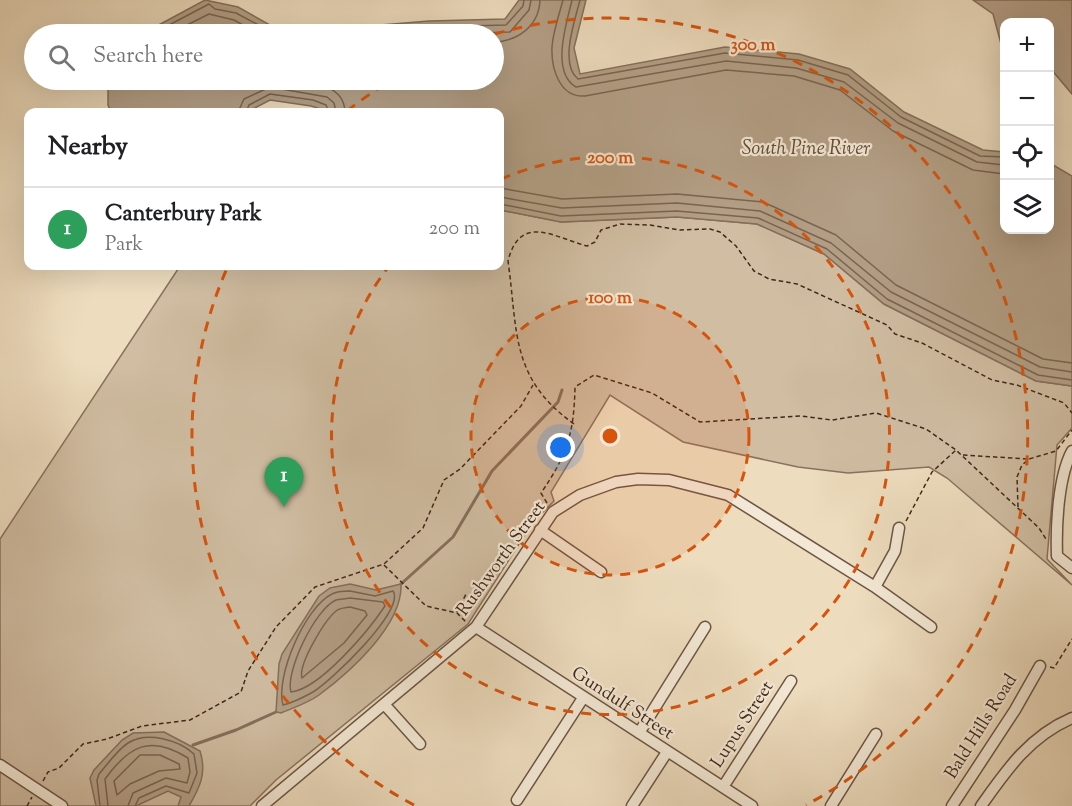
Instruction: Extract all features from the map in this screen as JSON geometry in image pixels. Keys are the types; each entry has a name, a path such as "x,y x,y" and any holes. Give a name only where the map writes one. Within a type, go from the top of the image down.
{"street":[{"path":"1072,451 1065,463 1056,535 1057,556 1072,568"},
{"name":"Rushworth Street","path":"262,806 384,704 471,625 553,512 563,503 616,482 638,478 669,480 728,495 875,587 931,627"},
{"path":"875,587 895,551 899,528"},
{"path":"540,530 601,572"},
{"name":"Gundulf Street","path":"471,625 752,806"},
{"path":"639,733 705,627"},
{"name":"Bald Hills Road","path":"952,806 1015,710 1040,666"},
{"name":"Lupus Street","path":"723,787 791,681"},
{"path":"517,800 583,698"},
{"path":"384,704 420,744"},
{"path":"981,806 1017,757 1040,734 1072,718"},
{"path":"831,806 876,734"},
{"path":"632,806 667,752"},
{"path":"0,765 62,806"}],"path":[{"path":"574,424 551,407 534,384 517,346 508,261 511,248 518,237 532,231 587,246 596,242 601,230 614,225 650,225 680,230 710,229 728,239 754,271 761,275 797,284 887,325 895,334 922,343 992,380 1017,385 1064,403 1072,413"},
{"path":"553,512 541,494 560,465 574,424 575,387 594,375 652,393 700,422 801,416 832,420 876,413 926,429 962,455 1039,528 1047,541"},
{"path":"38,789 48,772 59,768 83,744 107,739 142,726 190,720 241,692 248,671 276,627 315,586 384,564 423,528 444,480 460,469 521,406 534,384"},
{"path":"962,455 1029,459 1056,451 1072,430"},
{"path":"899,528 909,518 932,472 956,450"},
{"path":"1018,508 1017,477 1022,465 1029,459"},
{"path":"384,564 426,606 457,613 471,625"},
{"path":"457,613 468,592"},
{"path":"1040,666 1053,668 1072,639"}],"shaded area":[{"path":"504,211 561,222 677,217 757,224 824,254 884,304 1036,381 1072,386 1072,428 1057,445 1047,559 1072,585 947,478 929,467 848,473 798,467 683,442 610,395 551,492 554,501 533,522 468,624 276,780 250,806 0,806 0,539 177,270 504,270"}],"water":[{"name":"South Pine River","path":"205,0 238,7 268,24 161,24"},
{"name":"South Pine River","path":"519,0 586,0 574,48 580,74 725,47 799,54 850,69 904,112 983,150 1000,152 1000,234 1054,234 1054,165 1072,176 1072,386 1036,381 884,304 824,254 757,224 677,217 561,222 504,211 504,108 317,108 270,100 255,108 109,108 108,90 504,90 504,24 393,24 505,19"},
{"path":"973,0 1072,0 1072,94 1054,73 1054,18 1000,18 1000,40 993,14"},
{"path":"350,584 376,590 401,584 399,600 384,631 359,661 319,695 281,713 276,712 279,664 282,654 319,596 330,588"},
{"path":"164,732 200,751 203,766 201,780 189,806 178,806 181,797 168,791 136,806 96,806 90,778 94,770 122,740 133,733"}],"waterway":[{"path":"401,584 453,537 492,471 558,402 562,390"},
{"path":"193,745 236,730 276,712"}],"place":[{"name":"Canterbury Park","path":"284,507"}]}
